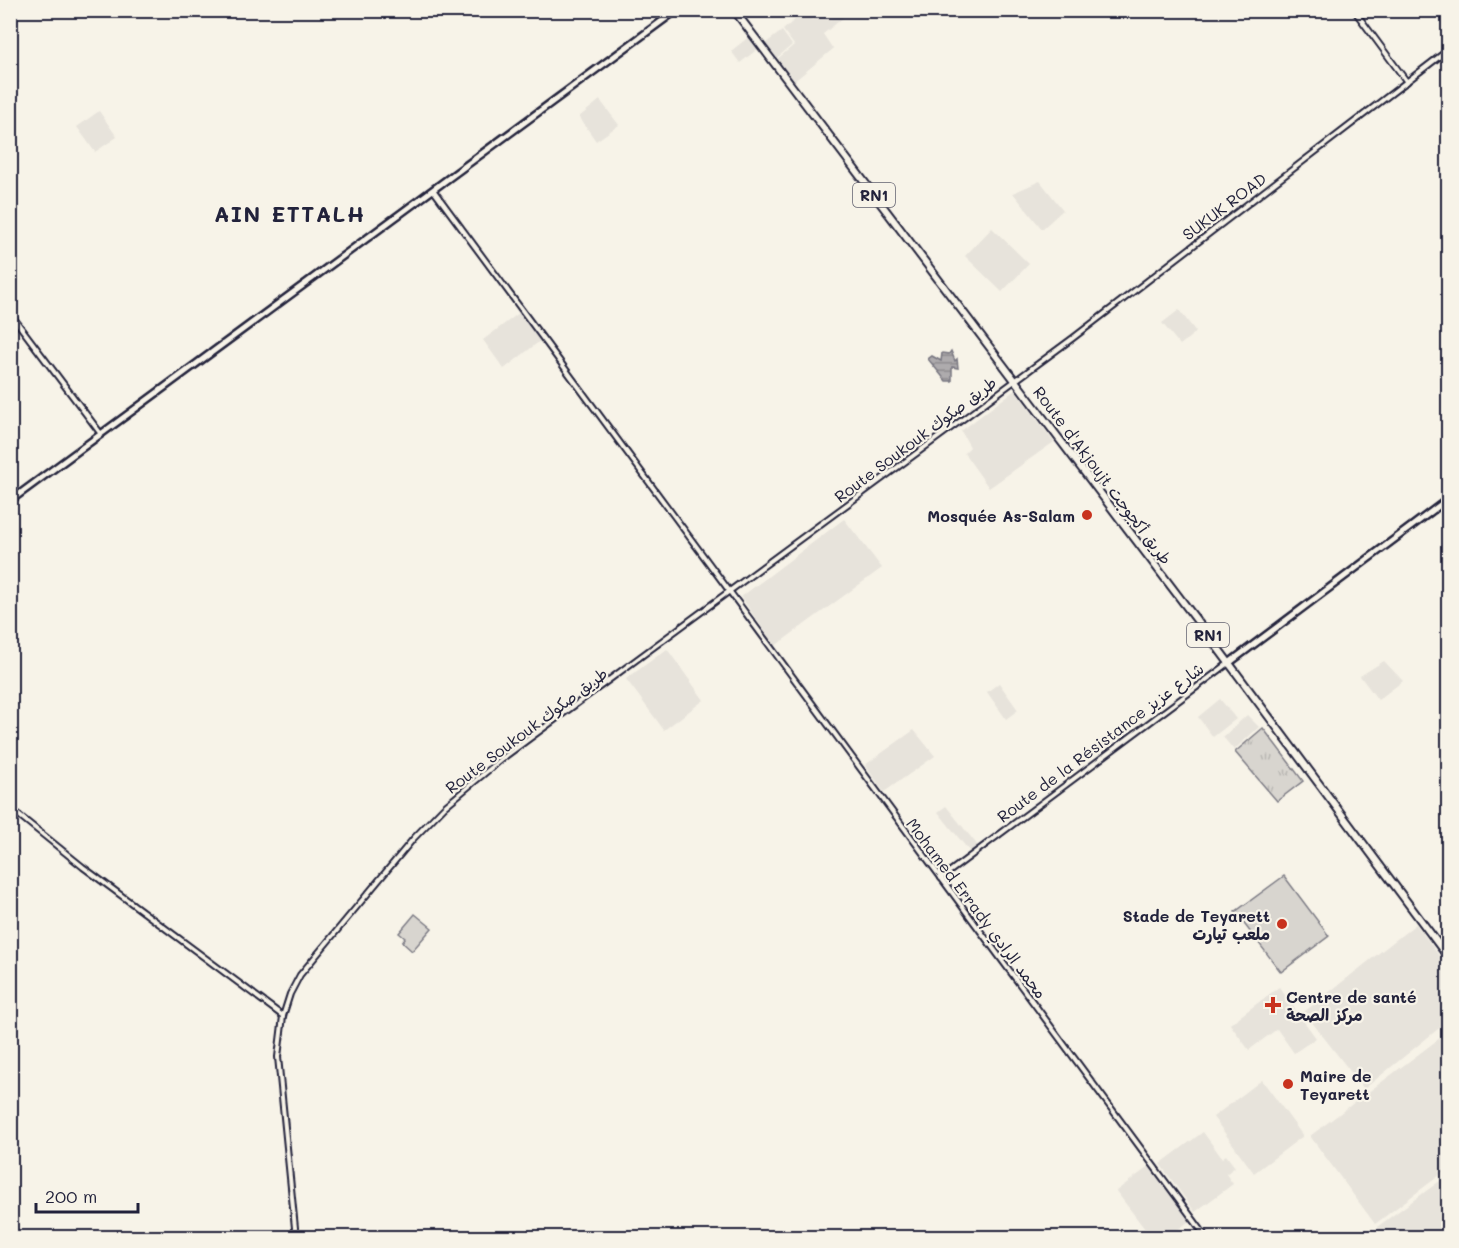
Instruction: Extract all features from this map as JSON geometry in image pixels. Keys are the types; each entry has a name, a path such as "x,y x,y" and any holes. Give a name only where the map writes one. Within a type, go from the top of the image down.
{"highway":[{"name":"Route d'Akjoujt طريق أكجوجت","path":"734,10 1449,957"}],"main road":[{"path":"10,501 677,10"},
{"name":"Route de la Résistance شارع عزيز","path":"1228,663 1449,499"}],"street":[{"path":"1354,10 1407,82"},
{"name":"SUKUK ROAD","path":"1015,380 1449,50"},
{"name":"Mohamed Errady محمد الرادي","path":"434,191 1207,1238"},
{"path":"10,313 100,434"},
{"name":"Route Soukouk طريق صكوك","path":"296,1238 278,1057 283,1016 290,994 300,975 380,877 444,807 510,753 1015,380"},
{"name":"Route de la Résistance شارع عزيز","path":"941,878 1228,663"},
{"path":"10,808 83,867 283,1016"}],"shaded area":[{"path":"805,11 812,20 825,14 829,20 840,13 843,18 823,34 833,49 792,83 775,61 794,45 783,30"},
{"path":"782,31 792,45 773,61 762,46"},
{"path":"750,36 759,48 740,63 731,51"},
{"path":"600,100 619,125 596,141 579,117"},
{"path":"99,111 117,137 95,152 77,127"},
{"path":"1040,181 1063,210 1042,229 1013,193"},
{"path":"992,228 1029,264 1002,292 965,256"},
{"path":"1179,310 1196,332 1180,345 1162,323"},
{"path":"519,313 540,341 504,369 483,340"},
{"path":"951,351 955,361 957,359 958,368 952,367 952,381 946,381 928,359 932,356 941,361 942,353 949,354"},
{"path":"1015,390 1054,442 989,488 964,453 970,447 961,431"},
{"path":"844,519 882,568 775,646 741,597"},
{"path":"667,649 704,700 664,730 626,679"},
{"path":"1384,661 1403,681 1378,700 1360,676"},
{"path":"999,683 1018,710 1006,719 987,692"},
{"path":"1220,699 1236,719 1213,737 1198,717"},
{"path":"1247,715 1259,727 1234,750 1223,737"},
{"path":"914,730 935,756 884,792 865,765"},
{"path":"946,806 978,846 970,852 938,812"},
{"path":"1416,924 1448,968 1448,1021 1364,1089 1304,1012"},
{"name":"Centre de santé مركز الصحة","path":"1279,987 1316,1038 1294,1053 1277,1029 1249,1050 1230,1024"},
{"path":"1448,1032 1448,1169 1375,1224 1310,1136"},
{"path":"1262,1080 1303,1136 1254,1173 1213,1117"},
{"path":"1203,1132 1222,1158 1226,1155 1235,1167 1226,1174 1233,1184 1195,1212 1160,1164"},
{"path":"1151,1165 1192,1219 1168,1237 1151,1237 1116,1191"},
{"path":"1448,1175 1448,1237 1385,1237 1377,1227"}],"green space":[{"path":"1263,728 1303,781 1277,801 1235,752"},
{"name":"Stade de Teyarett ملعب تيارت","path":"1284,876 1329,936 1281,972 1235,912"},
{"path":"415,914 432,928 412,951 402,942 405,938 399,933"}],"place":[{"name":"Mosquée As-Salam","path":"1087,515"},
{"name":"Stade de Teyarett ملعب تيارت","path":"1282,924"},
{"name":"Centre de santé مركز الصحة","path":"1273,1005"},
{"name":"Maire de Teyarett","path":"1288,1084"}],"district":[{"name":"AIN ETTALH","path":"290,213"}]}
